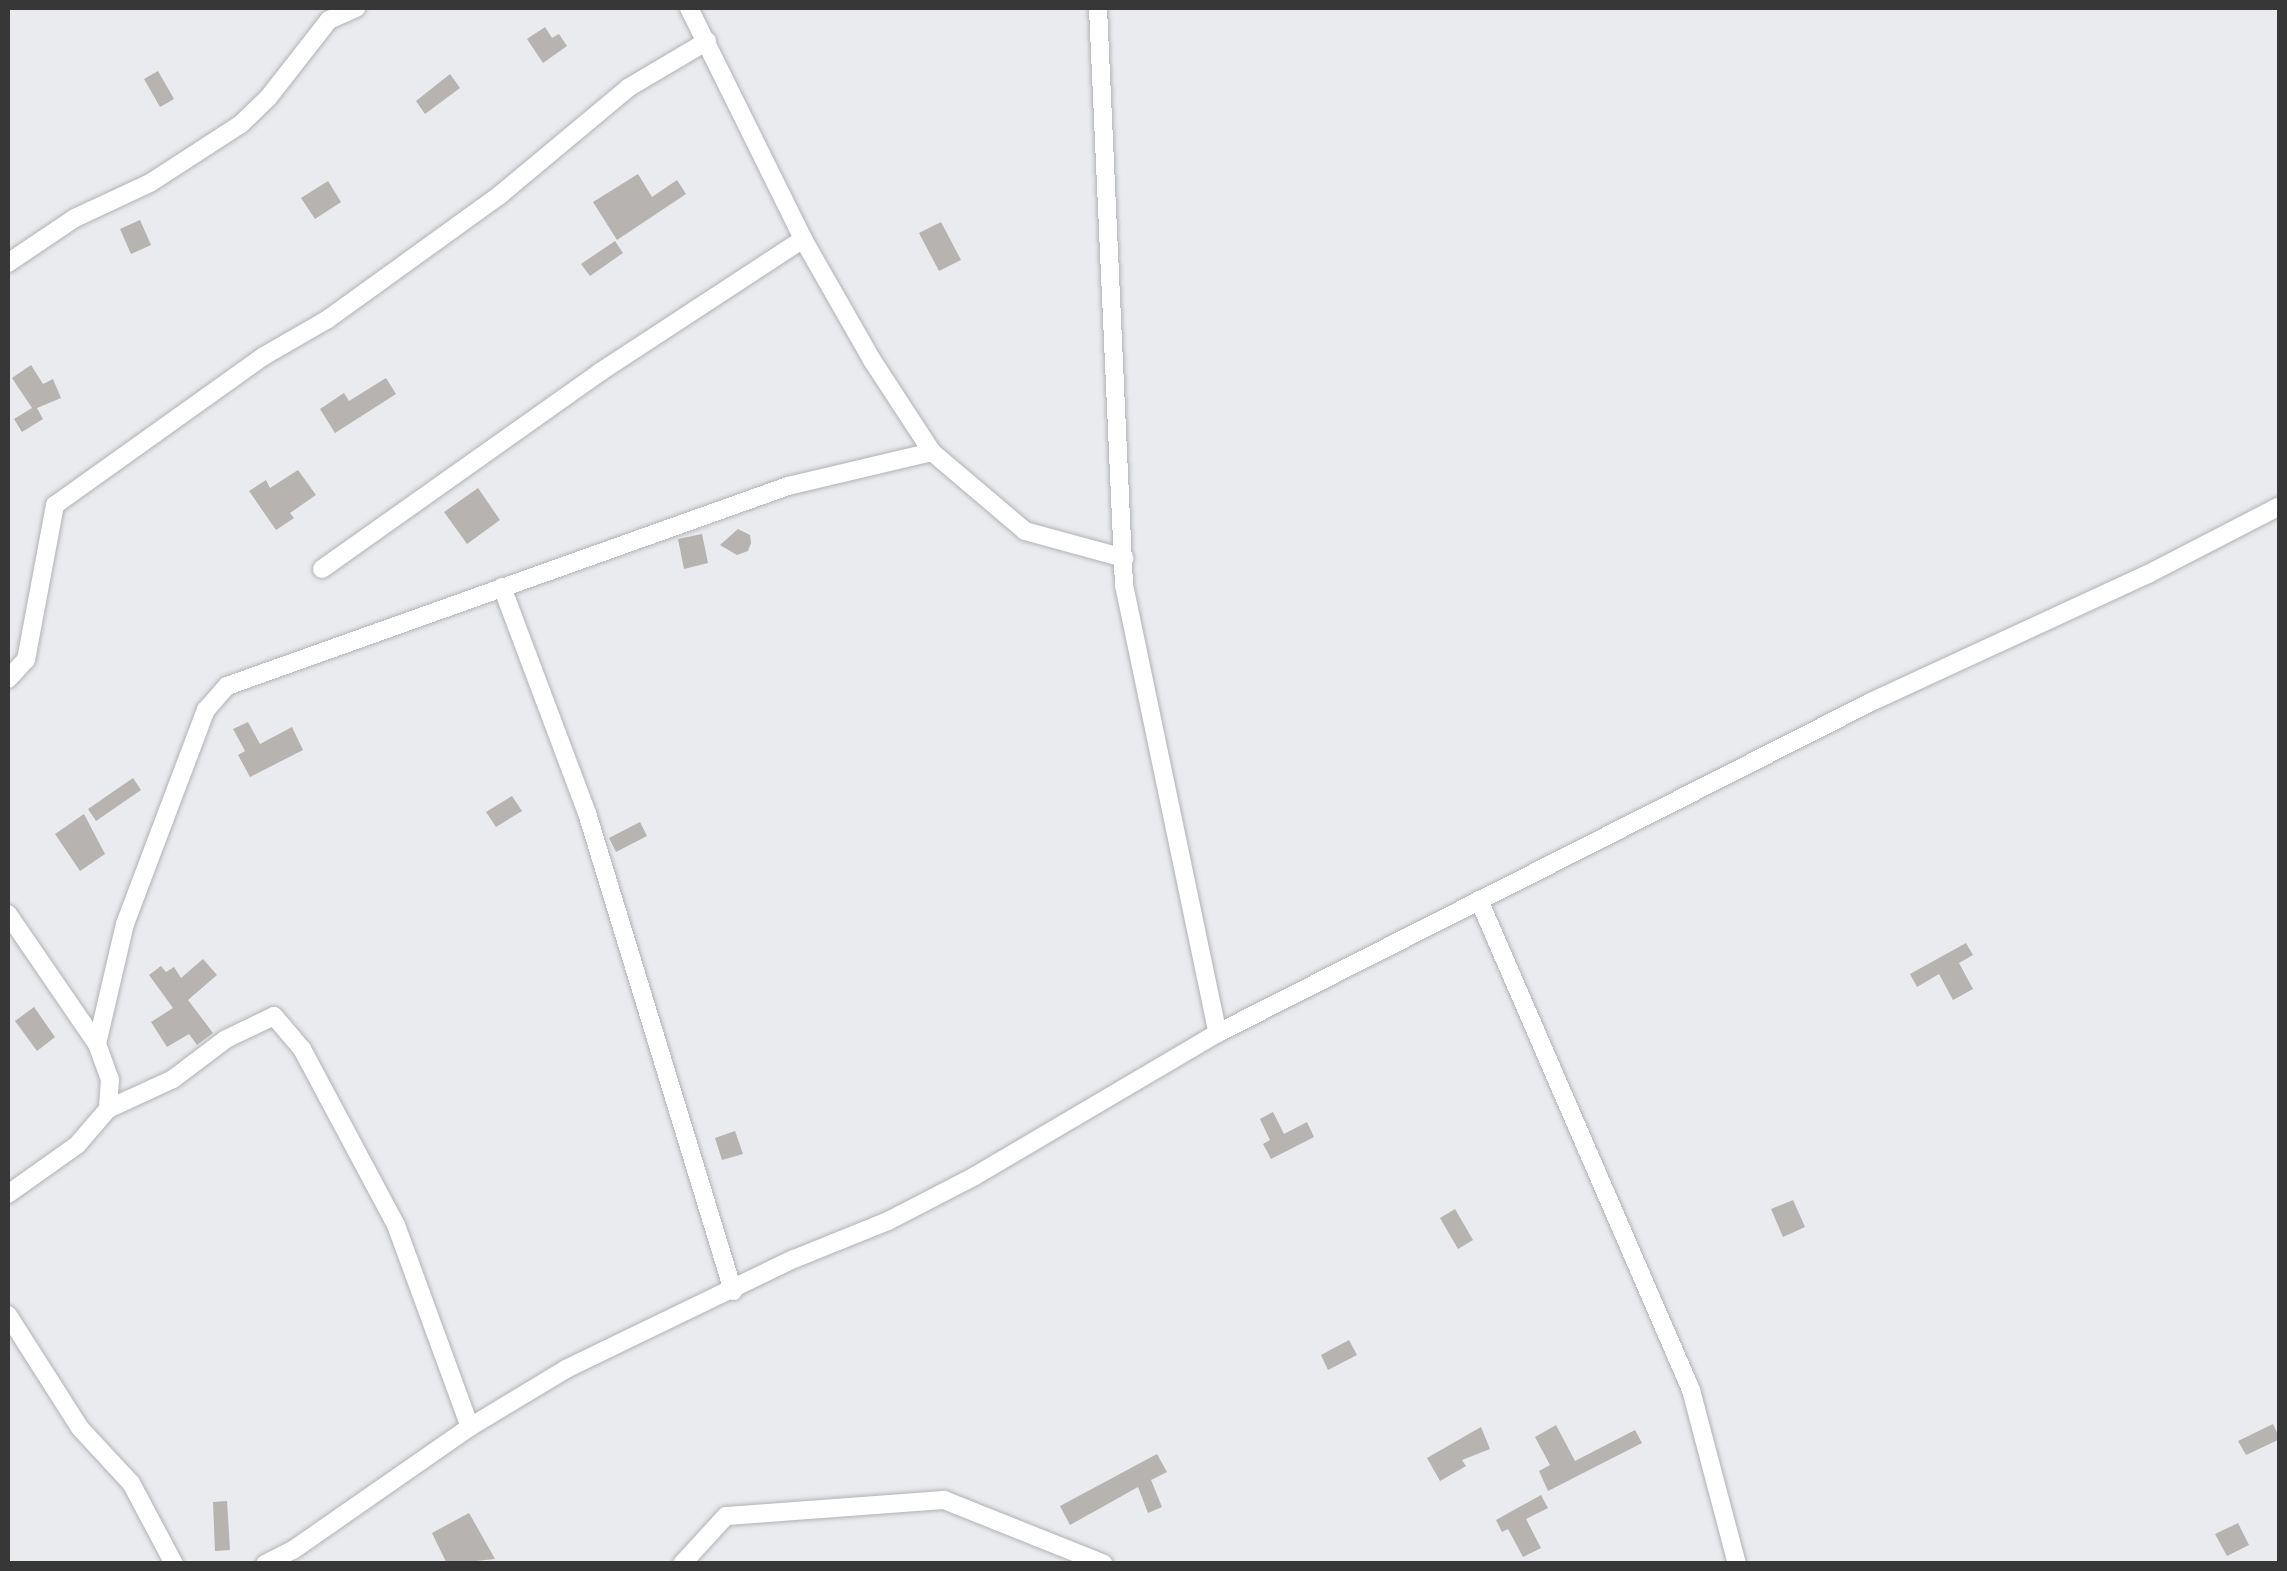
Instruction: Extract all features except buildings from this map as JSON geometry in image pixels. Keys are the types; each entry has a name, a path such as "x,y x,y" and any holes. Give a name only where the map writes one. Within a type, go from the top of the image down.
{"street":[{"path":"8,263 74,218 150,183 241,124 268,98 329,20 356,8"},
{"path":"689,8 803,239 872,360 932,452 1025,532 1124,558"},
{"path":"1098,8 1124,585 1218,1033"},
{"path":"8,679 26,660 54,506 264,356 328,318 500,194 628,88 707,41"},
{"path":"322,569 600,372 803,239"},
{"path":"97,1044 125,924 206,710 227,686 788,486 932,452"},
{"path":"265,1564 293,1550 470,1427 566,1370 975,1176 1218,1033 1871,702 2148,574 2280,506"},
{"path":"502,587 587,813 734,1291"},
{"path":"1479,900 1691,1390 1737,1564"},
{"path":"8,914 97,1044 110,1079 108,1109"},
{"path":"8,1194 77,1145 108,1109 173,1079 226,1038 274,1016 302,1048 396,1225 470,1427"},
{"path":"8,1315 80,1428 131,1483 174,1564"},
{"path":"682,1564 726,1516 944,1500 1104,1564"}]}
